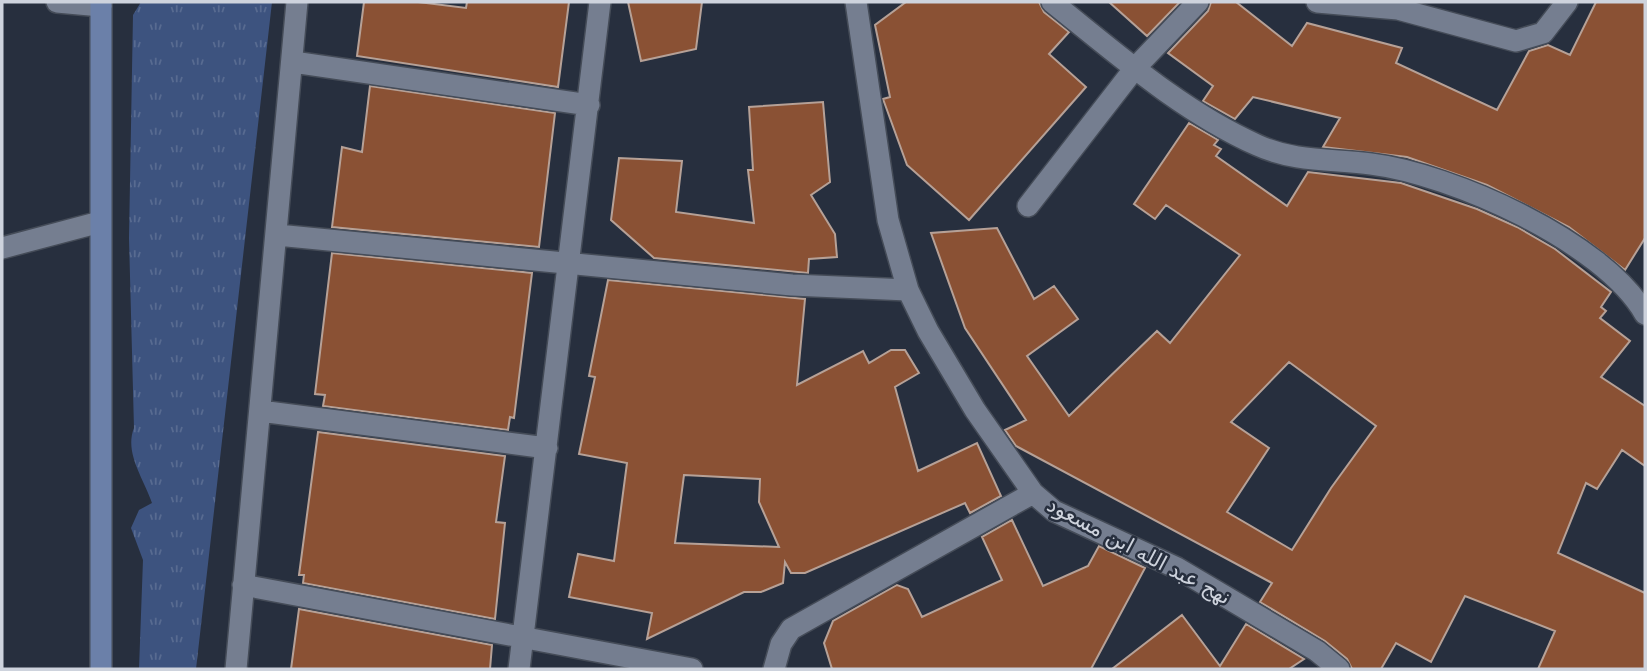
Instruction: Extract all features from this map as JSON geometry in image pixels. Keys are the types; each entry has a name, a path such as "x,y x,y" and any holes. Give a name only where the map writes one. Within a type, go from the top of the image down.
{"main road":[{"path":"101,4 101,669"}],"street":[{"path":"57,2 101,4"},
{"path":"236,669 297,2"},
{"path":"519,669 600,2"},
{"name":"نهج عبد الله ابن مسعود","path":"856,2 888,220 908,290 928,331 975,410 1033,493 1055,511 1177,568 1317,651 1339,669"},
{"path":"1052,2 1181,102 1258,146 1309,161 1371,163 1418,173 1467,188 1564,239 1634,295 1645,314"},
{"path":"1028,206 1135,68 1198,2"},
{"path":"1317,2 1420,14 1516,41 1543,33 1567,2"},
{"path":"293,62 589,104"},
{"path":"2,248 100,222"},
{"path":"277,235 792,285 908,290"},
{"path":"260,411 547,448"},
{"path":"774,669 781,644 791,629 1033,493"},
{"path":"243,585 523,635 691,669"}],"green space":[{"path":"141,2 272,2 196,669 139,669 143,560 131,528 139,510 152,503 131,447 134,428 129,238 133,15"}],"building":[{"path":"364,2 418,2 466,8 467,2 569,2 558,87 357,56"},
{"path":"628,2 702,2 696,49 641,61"},
{"path":"906,2 1039,2 1044,12 1069,32 1049,54 1086,87 969,220 907,165 883,99 890,97 875,25"},
{"path":"1109,2 1180,2 1147,36"},
{"path":"1211,2 1236,2 1292,46 1307,23 1402,48 1396,63 1497,110 1529,51 1548,45 1570,55 1596,2 1645,2 1645,238 1625,270 1569,227 1487,185 1407,157 1323,147 1340,118 1253,97 1235,119 1203,101 1213,86 1168,53 1208,11"},
{"path":"370,86 555,113 539,247 332,227 342,147 362,152"},
{"path":"823,102 830,182 811,195 835,234 837,257 809,259 808,273 654,258 611,220 619,158 682,161 676,212 754,223 748,170 753,170 749,107"},
{"path":"1189,123 1218,140 1214,145 1221,149 1216,156 1287,206 1308,172 1401,183 1477,209 1517,227 1555,249 1611,292 1601,307 1606,311 1600,318 1630,341 1601,377 1645,406 1645,466 1622,450 1597,489 1586,483 1558,553 1645,593 1645,669 1538,669 1555,631 1465,596 1431,662 1396,643 1381,669 1352,669 1347,659 1325,641 1260,602 1272,583 1016,446 1005,430 1026,420 965,328 931,233 997,228 1034,299 1054,286 1078,319 1027,356 1069,416 1157,331 1170,343 1240,255 1166,205 1155,219 1134,204","holes":["1289,362 1376,426 1331,488 1292,550 1227,512 1269,448 1231,422"]},
{"path":"332,253 532,273 514,418 510,417 508,430 323,406 325,395 315,394"},
{"path":"608,280 805,299 797,385 863,351 869,363 891,350 905,350 919,373 895,387 918,471 977,443 1001,496 970,513 965,503 805,573 791,573 785,562 783,583 761,592 744,592 647,639 652,613 569,597 578,554 614,561 627,463 579,454 595,377 589,376","holes":["684,475 760,479 759,502 779,547 675,543"]},
{"path":"318,432 505,456 496,522 505,523 495,619 303,583 304,575 299,575"},
{"path":"1012,520 1043,586 1088,566 1099,546 1145,568 1091,669 832,669 824,643 833,621 897,585 908,589 922,617 1002,580 982,537"},
{"path":"299,609 492,645 490,669 291,669"},
{"path":"1182,615 1220,666 1246,624 1304,659 1289,669 1112,669"}]}
